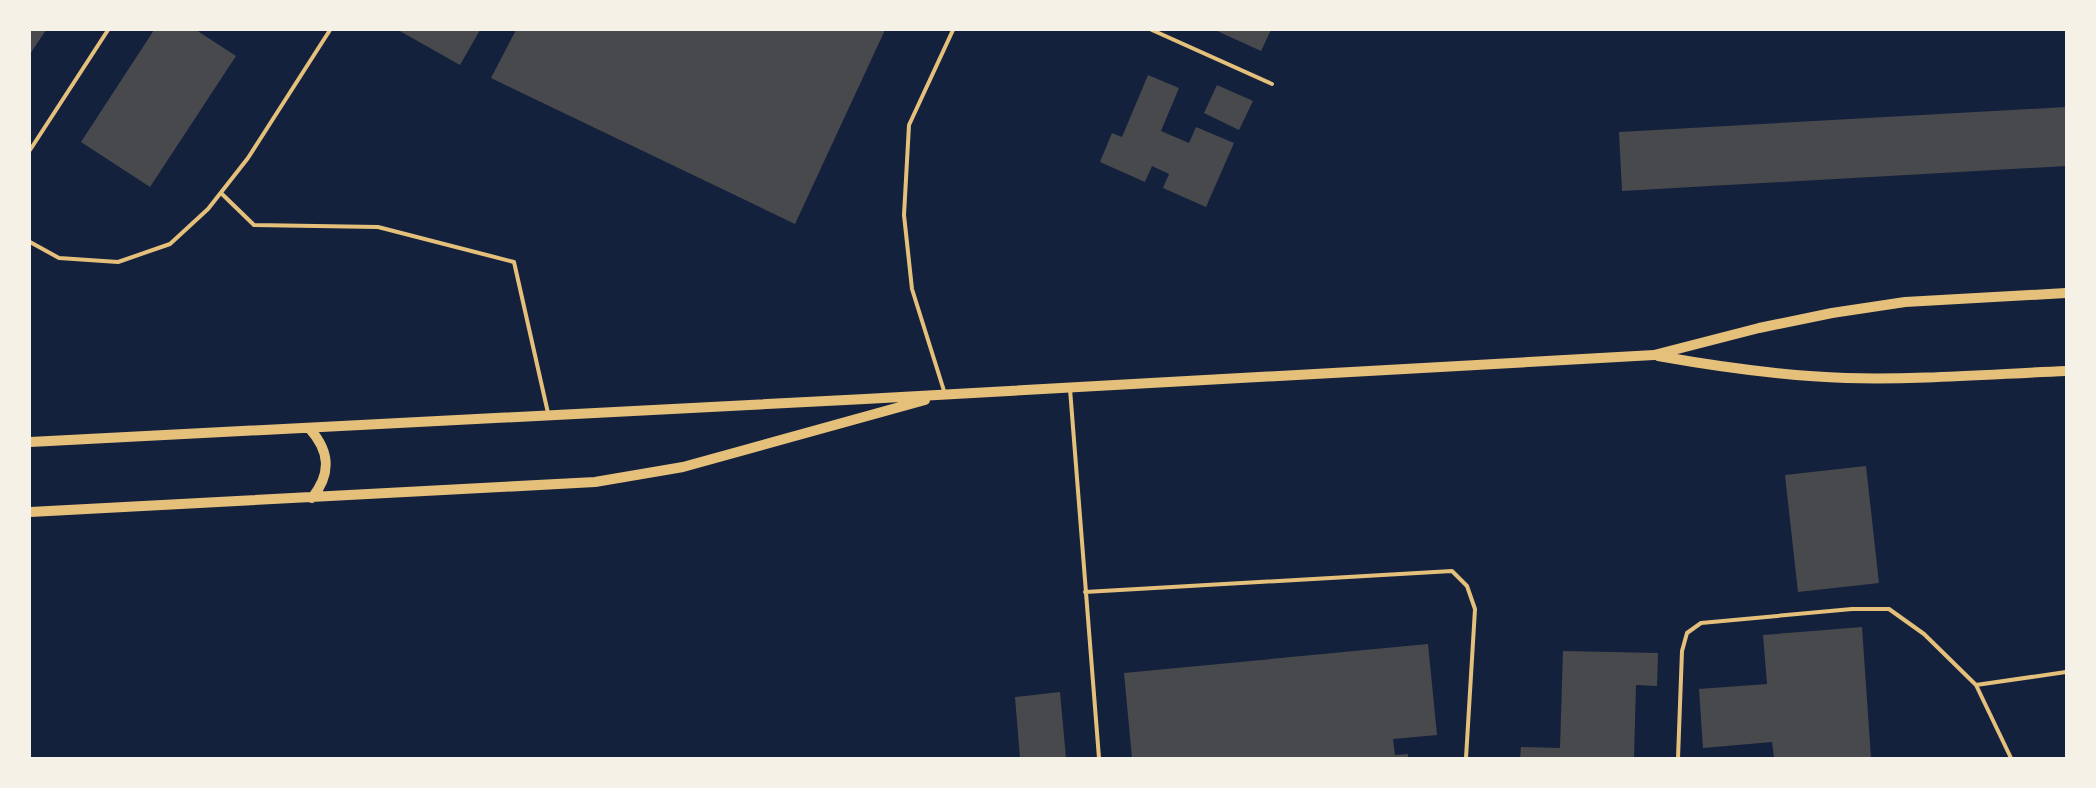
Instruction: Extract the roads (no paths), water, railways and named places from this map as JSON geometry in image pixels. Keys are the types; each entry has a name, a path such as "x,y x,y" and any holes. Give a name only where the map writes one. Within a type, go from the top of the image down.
{"main road":[{"path":"30,442 548,416 1654,355 1759,328 1832,313 1905,302 2066,293"},
{"path":"1654,355 1756,371 1845,378 1906,378 2066,371"},
{"path":"30,512 550,486 595,482 683,467 945,394"},
{"path":"309,428 321,443 326,462 326,475 320,488 312,498"}],"lane":[{"path":"30,150 108,30"},
{"path":"30,242 59,258 118,262 170,244 208,209 248,158 330,30"},
{"path":"945,394 912,289 904,215 909,124 953,30"},
{"path":"1152,30 1272,84"},
{"path":"221,193 254,225 378,227 514,262 548,416"},
{"path":"1070,387 1099,758"},
{"path":"1085,592 1452,571 1467,586 1475,609 1466,758"},
{"path":"1678,758 1682,650 1687,633 1701,623 1852,609 1889,609 1924,634 1976,685 2010,758"},
{"path":"1976,685 2066,672"}]}
